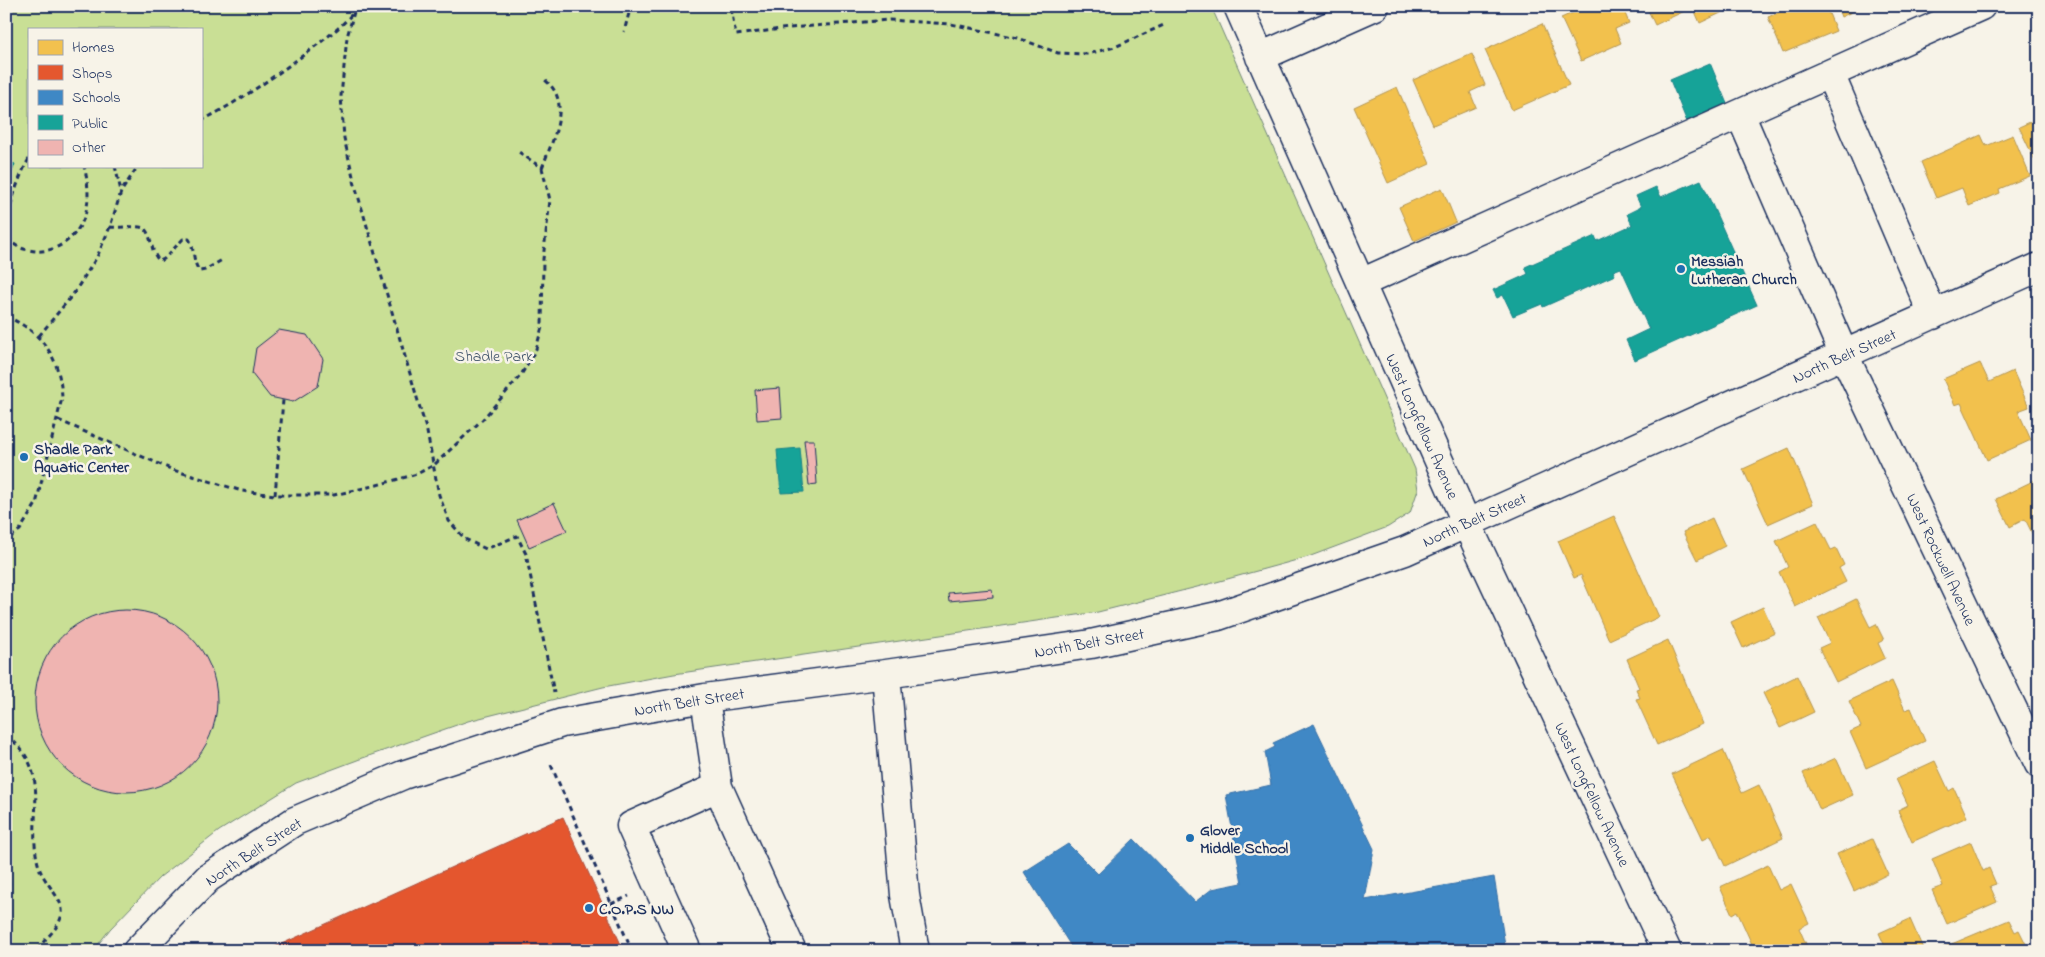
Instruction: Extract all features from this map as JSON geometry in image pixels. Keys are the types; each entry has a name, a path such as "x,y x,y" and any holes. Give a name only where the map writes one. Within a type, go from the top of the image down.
{"street":[{"name":"West Longfellow Avenue","path":"1238,6 1466,522 1667,951"},
{"path":"1260,57 1375,6"},
{"path":"1361,283 1981,6"},
{"path":"1830,74 1933,315"},
{"name":"West Rockwell Avenue","path":"1740,114 1844,355 2039,764"},
{"name":"North Belt Street","path":"138,951 208,878 295,821 403,775 553,725 704,698 1091,644 1218,616 1405,550 2039,267"},
{"path":"886,674 905,895 915,951"},
{"path":"704,698 718,787 792,951"},
{"path":"688,951 632,826 718,787"}],"path":[{"path":"202,120 251,92 283,70 329,36 358,6"},
{"path":"613,6 629,13 624,32"},
{"path":"731,9 736,35 789,28 890,20 951,24 1018,38 1058,53 1087,54 1115,47 1166,24"},
{"path":"354,12 347,37 341,96 344,138 354,185 427,432 439,496 449,521 465,539 486,548 516,536 526,554 554,693"},
{"path":"58,420 173,470 242,491 275,495 334,495 417,474 434,465 483,419 521,374 536,349 542,327 543,259 550,200 542,168 559,118 558,102 554,90 543,78"},
{"path":"516,150 542,168"},
{"path":"28,161 12,195 7,221 7,235 11,242 21,248 40,253 56,249 73,236 85,215 88,181 85,168"},
{"path":"115,168 121,192"},
{"path":"39,336 74,293 97,257 110,227 121,192 137,168"},
{"path":"110,227 138,226 144,228 150,237 156,258 160,261 183,239 189,239 193,244 196,267 200,271 222,260"},
{"path":"6,316 25,325 39,336 54,360 61,381 62,398 36,504 20,530 6,540"},
{"path":"275,495 283,400"},
{"path":"6,735 19,747 34,773 36,795 35,844 40,870 62,906 62,915 56,927 37,951"},
{"path":"551,765 632,951"}],"green space":[{"name":"Shadle Park","path":"6,6 1211,6 1415,469 1418,490 1410,513 1388,527 1308,557 1098,612 674,674 603,687 468,721 296,783 219,831 160,877 110,929 93,951 6,951"}],"building: Homes":[{"path":"1588,6 1622,6 1629,23 1615,29 1621,43 1581,61 1561,18"},
{"path":"1646,6 1723,6 1725,11 1700,23 1693,7 1655,25"},
{"path":"1793,6 1826,6 1836,31 1783,53 1768,17"},
{"path":"1837,6 1864,6 1841,17"},
{"path":"1542,24 1569,85 1512,110 1485,50"},
{"path":"1472,54 1485,85 1470,92 1476,107 1433,125 1413,80"},
{"path":"1397,87 1430,164 1388,183 1354,107"},
{"path":"2039,118 2039,169 2019,127"},
{"path":"1981,135 1986,146 2013,135 2030,176 1999,189 2000,193 1969,206 1962,188 1936,198 1921,162"},
{"path":"1442,188 1456,222 1414,241 1399,207"},
{"path":"1980,363 1989,382 2013,371 2029,407 2018,411 2031,440 1987,460 1961,403 1955,405 1943,379"},
{"path":"1789,448 1813,504 1768,524 1743,469"},
{"path":"2039,478 2039,547 2025,519 2010,527 1996,499"},
{"path":"1614,516 1659,617 1609,640 1581,575 1574,578 1558,541"},
{"path":"1712,518 1725,546 1697,560 1683,532"},
{"path":"1817,522 1831,550 1836,548 1844,565 1839,568 1846,582 1795,607 1779,572 1788,567 1776,541"},
{"path":"1856,599 1870,627 1876,624 1884,640 1878,643 1885,658 1836,682 1819,648 1830,643 1818,618"},
{"path":"1763,607 1775,633 1743,648 1731,622"},
{"path":"1668,640 1703,724 1657,745 1636,699 1640,698 1636,689 1639,688 1627,659"},
{"path":"1797,676 1814,712 1780,728 1763,693"},
{"path":"1892,681 1905,710 1911,708 1925,741 1866,768 1850,732 1861,727 1849,701"},
{"path":"1723,750 1742,793 1759,785 1783,838 1725,866 1711,835 1703,839 1672,774"},
{"path":"1836,758 1853,795 1820,810 1803,773"},
{"path":"1935,761 1949,791 1954,788 1967,817 1912,842 1898,810 1908,805 1896,779"},
{"path":"1872,839 1888,874 1854,891 1837,854"},
{"path":"1971,842 1983,871 1989,868 1996,884 1990,886 1997,902 1947,924 1932,890 1943,886 1932,859"},
{"path":"1768,865 1779,890 1791,884 1809,923 1799,928 1809,951 1755,951 1737,911 1732,914 1720,887"},
{"path":"1910,919 1924,951 1887,951 1879,933"},
{"path":"2009,920 2015,932 2019,930 2029,950 1944,951 1942,948"}],"building: Shops":[{"path":"563,817 624,951 266,951"}],"building: Schools":[{"path":"1314,724 1374,849 1365,900 1494,877 1506,951 1074,951 1024,872 1068,844 1098,874 1134,839 1195,902 1212,889 1242,883 1226,795 1271,785 1265,752 1275,747 1273,743"},
{"path":"6,875 11,884 6,886"}],"building: Public":[{"path":"1710,63 1730,111 1689,127 1670,80"},
{"path":"6,161 15,164 6,188"},
{"name":"Messiah Lutheran Church","path":"1701,180 1757,305 1635,360 1626,340 1649,329 1621,268 1613,271 1615,275 1543,307 1542,304 1513,316 1503,295 1497,298 1493,290 1528,274 1525,267 1595,236 1597,241 1632,225 1627,214 1641,207 1636,196 1656,187 1661,197"},
{"path":"800,448 804,492 781,493 777,450"}],"building: Other":[{"path":"279,330 307,335 323,359 318,386 293,402 270,397 252,374 256,348"},
{"path":"780,388 782,418 757,420 755,390"},
{"path":"804,440 814,440 817,484 809,485"},
{"path":"554,503 567,531 529,547 517,520"},
{"path":"992,589 993,597 949,601 948,593"},
{"path":"135,610 144,611 169,620 191,636 207,658 216,683 216,719 207,744 191,766 169,782 153,788 135,792 117,792 108,791 83,782 68,772 55,759 45,744 36,719 35,692 36,683 45,658 55,643 68,630 83,620 108,611"}],"place":[{"name":"Messiah Lutheran Church","path":"1681,269"},
{"name":"Shadle Park Aquatic Center","path":"24,457"},
{"name":"Glover Middle School","path":"1190,838"},
{"name":"C.O.P.S NW","path":"589,908"}]}
